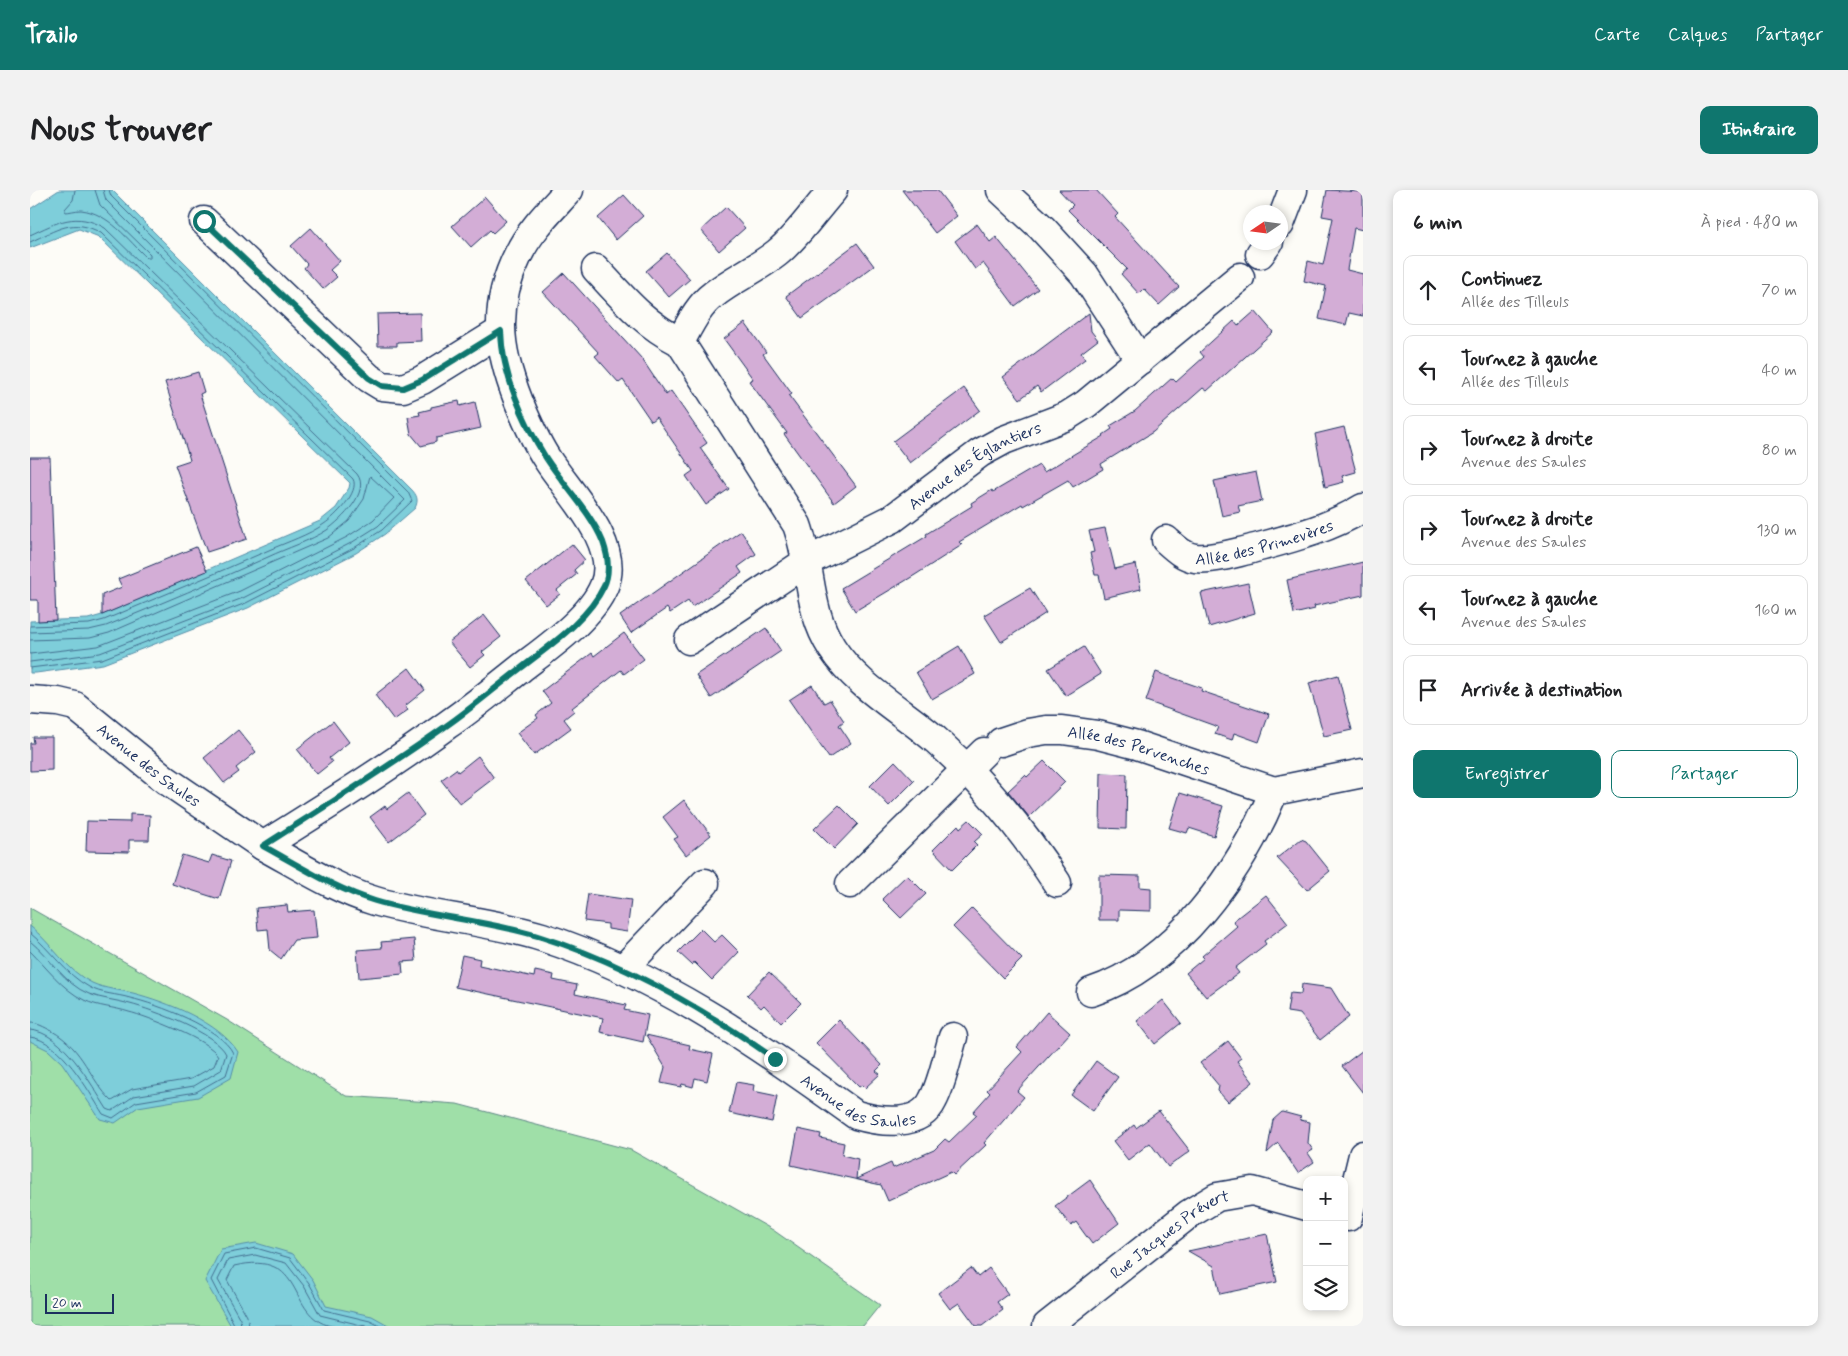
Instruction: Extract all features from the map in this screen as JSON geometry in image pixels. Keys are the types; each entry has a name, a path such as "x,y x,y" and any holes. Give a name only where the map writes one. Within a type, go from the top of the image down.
{"street":[{"path":"263,846 448,725 550,645 589,607 604,585 608,566 603,543 589,518 546,458 533,434 507,371 502,350 503,302 510,274 518,256 538,225 570,190"},
{"path":"680,342 696,314 712,296 758,268 790,242 833,190"},
{"path":"1001,190 1042,228 1084,274 1140,360"},
{"path":"1287,205 1293,190"},
{"path":"204,221 369,378 382,386 403,388 422,380 501,331"},
{"path":"596,269 639,315 657,330 680,342 797,525 803,540 813,606 820,627 832,649 848,668 937,741 984,754 1016,822 1057,883"},
{"name":"Avenue des Églantiers","path":"689,640 806,562 892,518 980,453 1004,440 1067,416 1086,404 1240,277"},
{"name":"Allée des Primevères","path":"1166,540 1180,552 1194,558 1212,558 1303,536 1363,508"},
{"name":"Avenue des Saules","path":"30,700 58,702 75,706 166,780 263,846 336,887 374,900 540,937 623,969 744,1037 856,1115 876,1121 895,1122 926,1110 933,1101 953,1037"},
{"name":"Allée des Pervenches","path":"984,754 1028,733 1062,730 1098,735 1137,745 1274,792"},
{"path":"850,884 984,754"},
{"path":"1091,992 1113,985 1136,972 1155,957 1188,924 1241,859 1260,824 1274,792 1363,773"},
{"path":"623,969 705,883"},
{"path":"1352,1218 1363,1155"},
{"name":"Rue Jacques Prévert","path":"1047,1326 1204,1203 1217,1197 1252,1191 1303,1205"}],"green space":[{"path":"30,908 227,1020 346,1096 457,1104 631,1150 773,1230 880,1305 863,1326 30,1326"}],"water":[{"path":"59,190 112,190 411,489 417,500 415,508 385,534 356,553 248,608 103,664 30,673 30,621 88,619 102,615 320,521 336,508 349,488 350,483 99,237 79,229 30,248 30,209"},
{"path":"30,926 83,978 97,985 133,993 161,1002 191,1015 218,1031 238,1052 231,1078 198,1097 138,1107 115,1123 100,1119 62,1063 48,1050 30,1041"},
{"path":"256,1243 293,1254 313,1280 326,1306 372,1316 390,1326 231,1326 205,1281 221,1249"}],"building":[{"path":"902,190 937,190 957,216 935,233"},
{"path":"1059,190 1096,190 1118,214 1115,217 1179,287 1159,305 1144,289 1139,294 1121,274 1127,269 1068,210 1073,205"},
{"path":"1327,190 1363,192 1363,230 1354,228 1347,270 1363,274 1363,316 1349,313 1346,325 1319,319 1326,286 1304,281 1308,261 1323,265 1333,218 1322,216"},
{"path":"624,195 643,216 616,240 598,218"},
{"path":"485,197 506,221 493,233 490,230 471,247 452,226"},
{"path":"726,207 745,228 719,251 701,230"},
{"path":"977,224 990,242 996,237 1038,289 1015,306 983,263 975,269 955,241"},
{"path":"311,228 340,261 330,270 337,277 323,289 304,268 307,264 291,246"},
{"path":"857,243 874,266 802,318 786,296"},
{"path":"667,253 690,279 669,297 646,271"},
{"path":"564,273 642,359 666,395 671,391 707,443 700,448 729,489 706,505 686,476 693,471 656,417 651,421 623,380 619,383 595,356 599,353 543,292"},
{"path":"1255,311 1273,332 1207,391 1203,388 1153,432 1101,464 1103,469 1073,487 1068,480 1023,506 1022,504 959,542 962,545 855,611 841,588 927,536 926,534 972,506 971,503 992,490 993,492 1039,465 1044,472 1104,436 1112,429 1110,426 1135,411 1172,378 1176,382 1204,357 1200,352 1234,321 1238,326"},
{"path":"420,313 421,341 397,342 397,346 378,346 377,314"},
{"path":"1089,313 1091,331 1098,340 1081,353 1085,359 1041,392 1037,386 1020,399 1003,377"},
{"path":"745,323 766,352 763,354 792,394 789,396 856,486 834,503 784,434 787,433 749,381 753,379 724,339"},
{"path":"198,372 204,392 200,394 247,539 207,552 175,465 190,460 165,382"},
{"path":"964,388 980,410 910,463 893,441"},
{"path":"459,401 460,406 475,402 481,428 436,438 436,442 421,446 411,434 408,417 420,415 419,412 431,409 431,407"},
{"path":"1344,427 1356,472 1342,476 1344,482 1325,487 1315,434"},
{"path":"30,457 50,457 56,620 38,621 38,600 30,600"},
{"path":"1256,472 1262,501 1238,506 1240,512 1222,516 1214,481"},
{"path":"1105,528 1115,569 1136,564 1141,589 1104,598 1099,575 1095,575 1090,553 1094,552 1089,531"},
{"path":"741,531 756,554 738,567 742,573 692,607 688,601 670,613 667,608 631,633 620,616"},
{"path":"572,544 585,560 574,570 577,574 557,590 560,594 546,605 526,581"},
{"path":"196,547 207,571 102,615 102,595 122,587 118,579"},
{"path":"1363,562 1363,595 1314,606 1315,609 1294,614 1287,580"},
{"path":"1248,583 1255,613 1209,627 1201,593"},
{"path":"1030,588 1046,613 1001,642 984,615"},
{"path":"484,615 501,637 482,652 485,655 470,667 449,642"},
{"path":"766,628 781,651 711,698 696,675"},
{"path":"624,633 644,659 624,674 621,670 572,708 574,711 564,719 571,728 534,755 517,733 538,718 536,715 551,703 542,691 592,653 594,656"},
{"path":"959,646 975,674 932,699 916,672"},
{"path":"1084,647 1101,674 1066,696 1048,669"},
{"path":"409,668 425,690 405,706 408,710 394,720 375,695"},
{"path":"1156,672 1202,688 1201,691 1269,714 1259,742 1234,733 1232,740 1215,734 1218,727 1146,701"},
{"path":"1338,675 1352,730 1324,736 1309,683"},
{"path":"812,685 824,703 830,700 844,721 839,725 851,743 829,758 789,700"},
{"path":"333,721 349,742 329,758 332,762 317,774 297,749"},
{"path":"238,730 256,752 236,768 239,772 224,783 204,758"},
{"path":"33,737 52,737 52,770 30,771 30,743 34,743"},
{"path":"478,756 494,778 460,804 441,780 456,769 458,772"},
{"path":"895,761 914,781 889,806 870,786"},
{"path":"1044,761 1065,782 1029,817 1008,791"},
{"path":"1101,773 1127,774 1126,829 1100,828"},
{"path":"408,793 424,815 389,842 370,817 385,806 387,809"},
{"path":"1180,793 1223,806 1214,836 1189,828 1187,833 1169,828"},
{"path":"684,800 711,835 686,855 674,839 678,837 663,817"},
{"path":"839,805 858,824 834,849 814,829"},
{"path":"130,814 150,815 149,840 129,840 129,852 86,851 87,821 130,822"},
{"path":"969,820 983,834 974,842 977,845 952,870 933,850 958,825 960,828"},
{"path":"1301,839 1306,841 1330,871 1307,890 1277,858"},
{"path":"182,855 209,863 212,855 231,861 219,899 172,884"},
{"path":"907,875 926,894 901,918 882,899"},
{"path":"1099,875 1140,876 1140,887 1151,888 1151,911 1119,910 1119,920 1099,920"},
{"path":"588,894 631,900 627,932 608,929 608,924 584,921"},
{"path":"1266,895 1288,923 1264,941 1266,944 1235,968 1239,973 1206,997 1186,973 1204,958 1202,956 1237,926 1233,921"},
{"path":"287,905 288,912 314,910 317,938 294,940 281,959 270,950 268,929 258,930 256,908"},
{"path":"972,908 1022,959 1003,978 953,927"},
{"path":"701,929 714,942 722,935 739,952 712,980 694,962 692,965 678,952"},
{"path":"414,939 416,961 402,962 403,974 359,978 357,950 382,948 381,942"},
{"path":"462,955 480,959 479,965 534,977 535,971 554,975 553,980 577,985 575,994 626,1005 624,1010 648,1015 643,1042 600,1032 603,1018 455,987"},
{"path":"769,972 801,1003 781,1023 764,1005 761,1008 747,995"},
{"path":"1302,984 1331,988 1349,1017 1320,1040 1300,1014 1287,1012 1290,993 1301,994"},
{"path":"1163,1000 1181,1023 1155,1044 1137,1021"},
{"path":"1047,1012 1070,1033 1017,1091 1024,1097 984,1143 986,1145 954,1175 951,1172 888,1201 881,1185 791,1165 798,1129 821,1134 820,1138 844,1143 842,1155 858,1159 856,1179 891,1163 893,1168 934,1150 945,1139 949,1142 977,1115 973,1112 990,1093 987,1090 1022,1052 1017,1047"},
{"path":"839,1020 882,1065 876,1071 880,1074 865,1088 862,1085 859,1087 816,1043"},
{"path":"646,1035 690,1045 689,1049 713,1054 707,1081 695,1078 693,1087 682,1084 681,1087 661,1083 665,1067"},
{"path":"1228,1041 1241,1058 1237,1061 1253,1082 1228,1102 1218,1091 1219,1086 1200,1063"},
{"path":"1363,1050 1363,1093 1342,1066"},
{"path":"1096,1061 1118,1077 1093,1111 1071,1095"},
{"path":"736,1082 754,1085 753,1091 777,1096 772,1122 729,1113"},
{"path":"1159,1111 1190,1151 1168,1167 1150,1143 1128,1160 1113,1141 1134,1125 1136,1128"},
{"path":"1282,1112 1301,1117 1300,1120 1310,1122 1308,1143 1313,1150 1308,1153 1314,1162 1298,1173 1278,1143 1267,1153 1273,1120"},
{"path":"1090,1180 1119,1223 1092,1244 1076,1222 1071,1226 1055,1206"},
{"path":"1267,1234 1277,1282 1220,1294 1214,1266 1188,1251"},
{"path":"971,1268 978,1277 989,1268 1008,1294 997,1302 1003,1310 982,1326 976,1326 959,1303 950,1309 938,1293"}],"route":[{"path":"204,221 369,378 382,386 403,388 422,380 441,366 501,331 502,350 507,371 533,434 546,458 589,518 603,543 608,566 604,585 594,602 550,645 448,725 263,846 336,887 374,900 407,909 540,937 587,953 623,969 704,1013 744,1037 775,1059"}]}
